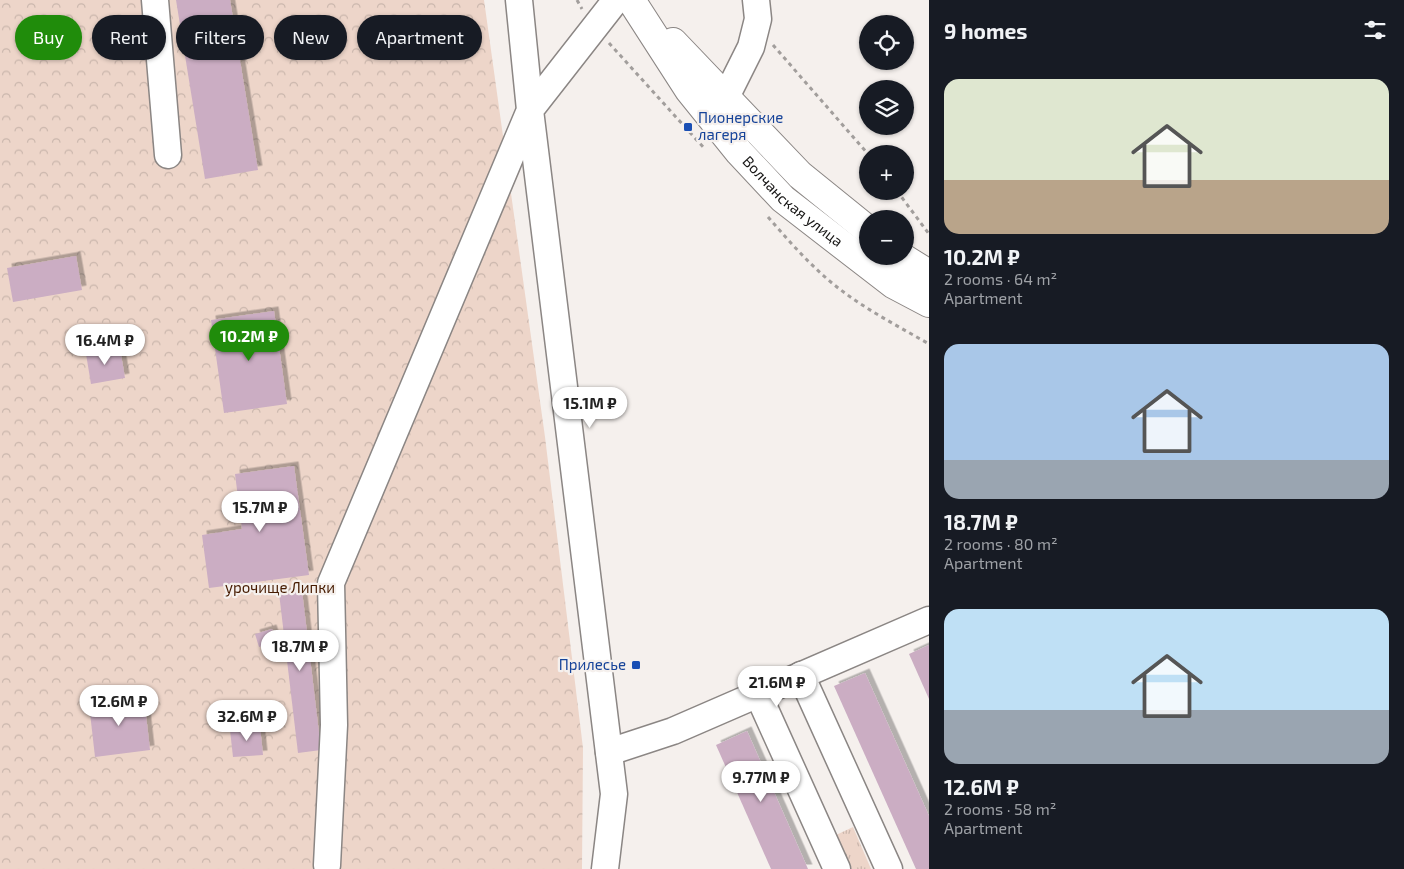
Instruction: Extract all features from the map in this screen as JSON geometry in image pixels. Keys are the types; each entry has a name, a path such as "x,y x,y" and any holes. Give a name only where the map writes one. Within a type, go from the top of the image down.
{"main road":[{"name":"Волчанская улица","path":"632,0 800,176 859,223"},
{"name":"Волчанская улица","path":"632,0 689,90 739,152 783,200 893,284 929,303"},
{"path":"914,265 929,274"}],"street":[{"path":"155,0 168,155"},
{"path":"519,0 530,110 614,794 605,869"},
{"path":"327,865 334,725 331,583 530,110 616,0"},
{"path":"726,98 751,47 758,19 756,0"},
{"path":"609,752 673,731 929,620"},
{"path":"801,675 889,869"},
{"path":"758,694 837,869"}],"path":[{"path":"756,27 860,145"},
{"path":"904,200 929,234"}],"green space":[{"name":"урочище Липки","path":"0,0 484,0 545,437 583,748 582,869 0,869"},
{"path":"853,827 871,869 851,869 836,835"}],"building":[{"path":"176,0 230,0 232,15 178,15"},
{"path":"186,60 240,60 258,170 205,179"},
{"path":"76,256 82,290 13,302 7,268"},
{"path":"274,311 287,404 224,413 211,320"},
{"path":"120,349 125,378 91,384 86,354"},
{"path":"294,466 309,575 209,588 202,535 242,529 235,474"},
{"path":"302,591 321,750 298,753 279,593"},
{"path":"272,629 276,642 259,647 255,634"},
{"path":"929,645 929,699 909,654"},
{"path":"865,673 929,816 929,869 916,869 834,686"},
{"path":"144,698 150,750 95,757 89,704"},
{"path":"260,727 263,755 233,757 230,730"},
{"path":"747,731 808,869 771,869 716,745"}],"place":[{"name":"Пионерские лагеря","path":"688,127"},
{"name":"Прилесье","path":"636,665"}]}
